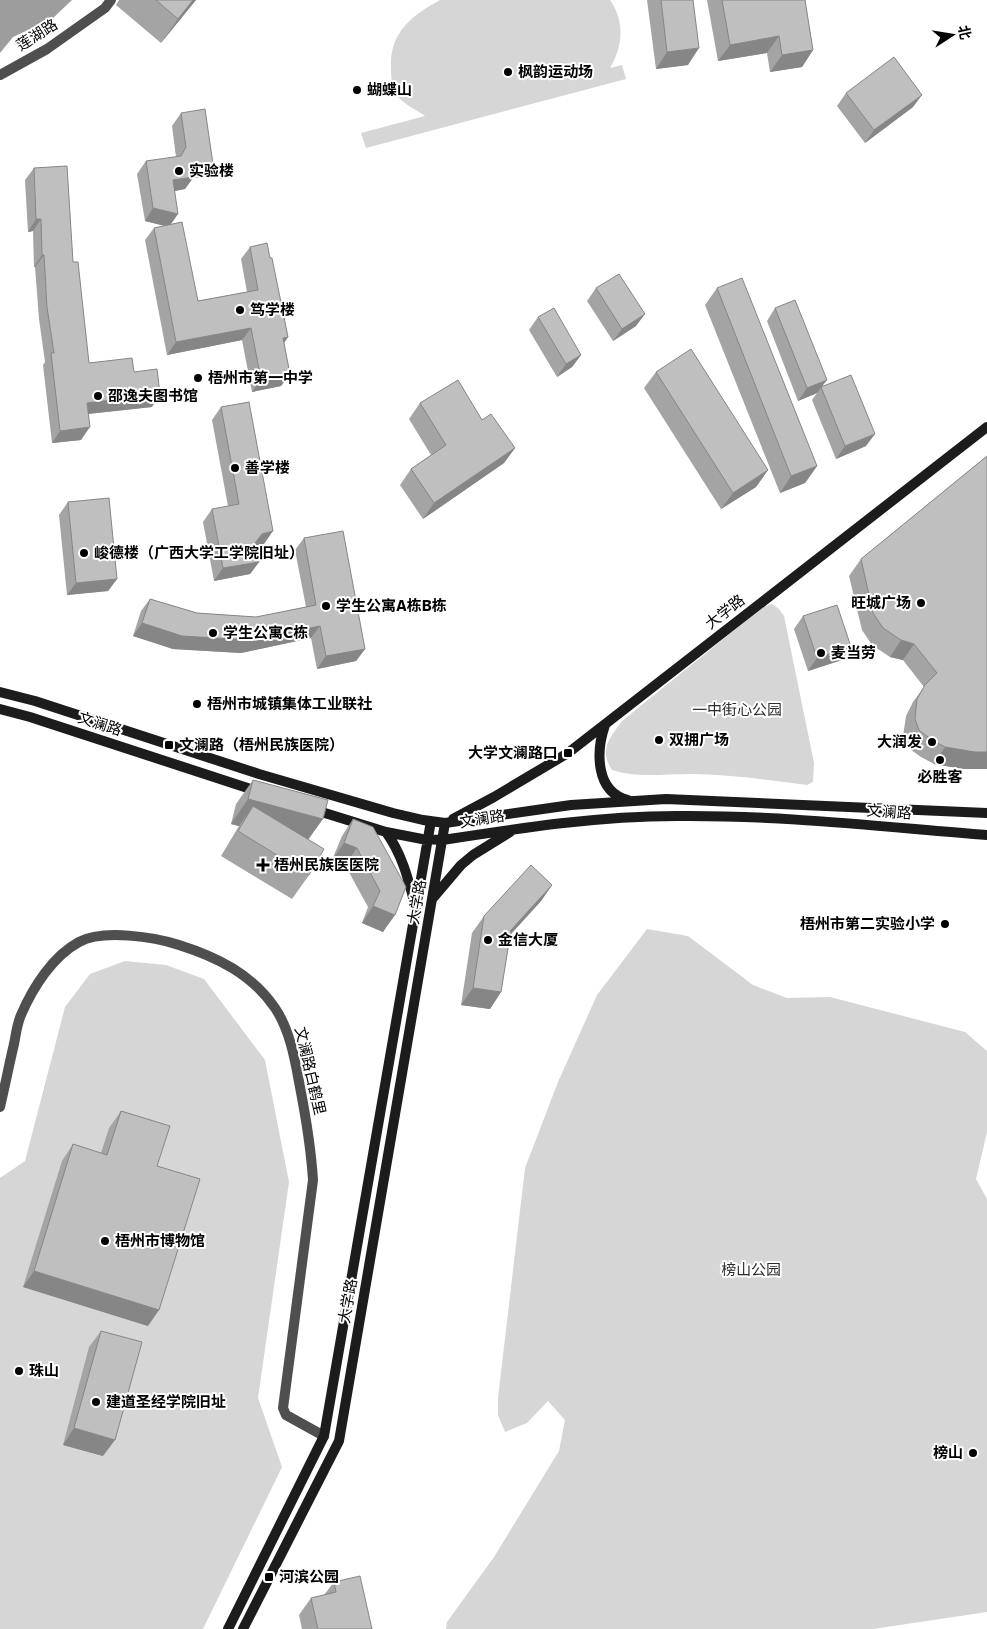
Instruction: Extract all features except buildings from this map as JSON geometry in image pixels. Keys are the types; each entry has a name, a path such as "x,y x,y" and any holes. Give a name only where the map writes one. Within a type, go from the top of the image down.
{"main road":[{"name":"大学路","path":"243,1629 339,1441 446,823 568,753 987,427"},
{"name":"文澜路","path":"0,692 35,700 259,774 393,813 446,823 571,805 666,799 987,813"},
{"name":"文澜路","path":"0,709 30,717 274,797"},
{"path":"605,725 600,739 599,752 603,778 608,788 615,794 622,799 632,801"},
{"name":"文澜路","path":"302,806 386,832 443,840 572,821 675,816 751,817 987,835"},
{"name":"大学路","path":"228,1629 324,1436 431,821"},
{"path":"433,899 461,865 473,855 516,829"},
{"path":"386,832 396,846 402,860 416,909"}],"street":[{"name":"莲湖路","path":"0,75 47,49 105,8 111,0"},
{"name":"文澜路白鹤里","path":"0,1107 20,1016 46,972 62,955 80,941 102,936 127,935 174,943 222,961 246,976 264,993 276,1009 286,1030 295,1060 310,1136 312,1158 312,1180 283,1408 286,1415 324,1436"}],"green space":[{"name":"枫韵运动场","path":"440,0 610,0 618,16 620,42 610,68 622,65 626,79 366,148 361,133 425,116 405,103 395,92 391,78 391,56 398,36 411,19"},
{"name":"一中街心公园","path":"772,604 784,616 814,763 813,782 807,785 724,775 643,775 612,770 606,756 607,745 622,721 763,607"},
{"name":"榜山公园","path":"647,929 688,936 753,985 787,998 830,997 965,1032 987,1051 987,1132 976,1179 987,1199 987,1612 873,1629 446,1629 447,1622 494,1557 559,1451 565,1420 548,1401 527,1423 505,1432 498,1415 498,1398 525,1168 558,1082 597,995"},
{"path":"125,961 166,965 204,979 265,1060 289,1182 258,1398 282,1467 203,1629 0,1629 0,1178 25,1161 65,1007 90,974"}],"shaded area":[{"path":"0,0 72,0 52,19 13,37 0,53"}],"place":[{"name":"枫韵运动场","path":"508,72"},
{"name":"蝴蝶山","path":"357,90"},
{"name":"实验楼","path":"179,171"},
{"name":"笃学楼","path":"240,310"},
{"name":"梧州市第一中学","path":"198,378"},
{"name":"邵逸夫图书馆","path":"98,396"},
{"name":"善学楼","path":"235,468"},
{"name":"峻德楼（广西大学工学院旧址）","path":"84,553"},
{"name":"旺城广场","path":"921,603"},
{"name":"学生公寓A栋B栋","path":"326,606"},
{"name":"学生公寓C栋","path":"213,633"},
{"name":"麦当劳","path":"821,653"},
{"name":"梧州市城镇集体工业联社","path":"197,704"},
{"name":"双拥广场","path":"659,740"},
{"name":"大润发","path":"932,742"},
{"name":"文澜路（梧州民族医院）","path":"169,745"},
{"name":"大学文澜路口","path":"568,753"},
{"name":"必胜客","path":"940,760"},
{"name":"梧州民族医医院","path":"263,865"},
{"name":"梧州市第二实验小学","path":"945,924"},
{"name":"金信大厦","path":"488,940"},
{"name":"梧州市博物馆","path":"105,1241"},
{"name":"珠山","path":"19,1371"},
{"name":"建道圣经学院旧址","path":"96,1402"},
{"name":"榜山","path":"973,1453"},
{"name":"河滨公园","path":"269,1577"}]}
